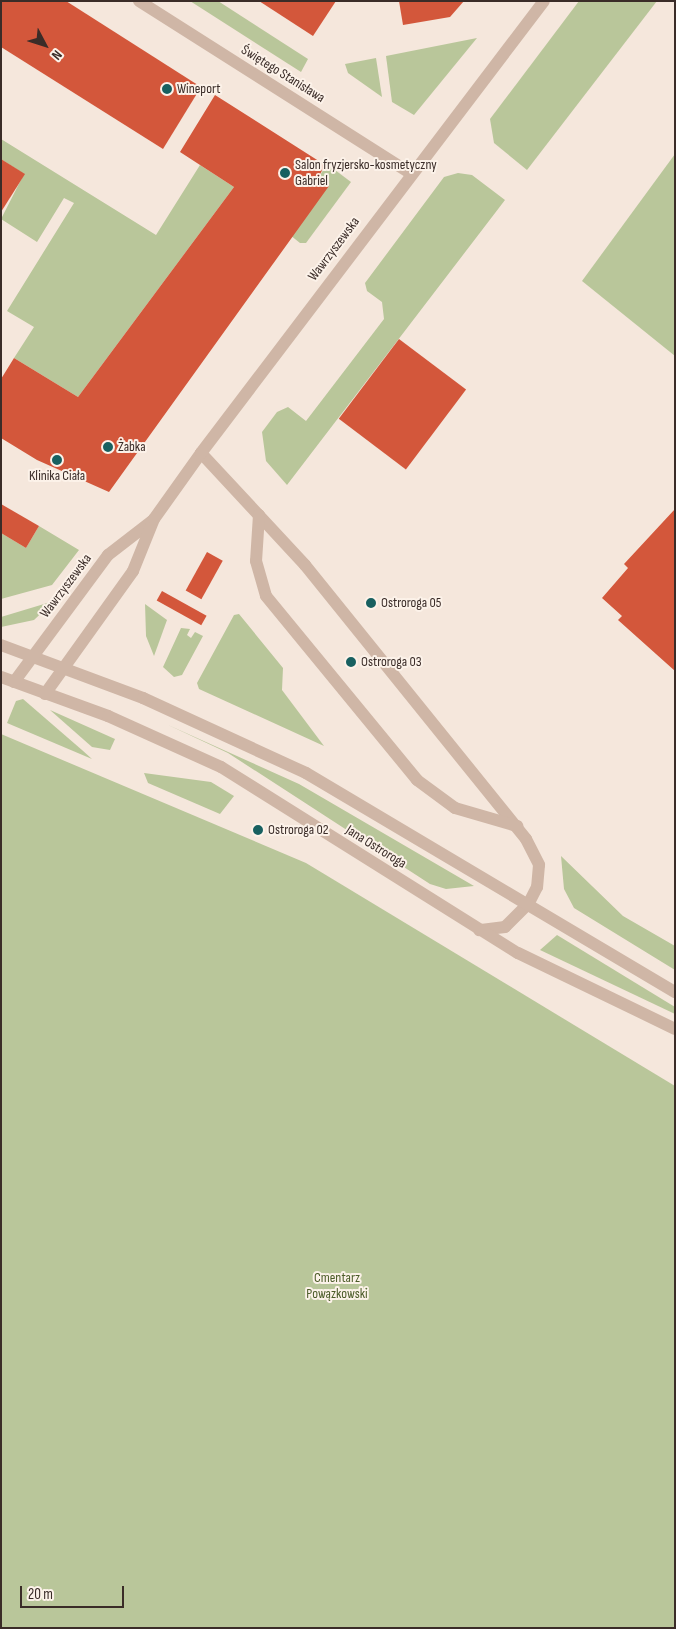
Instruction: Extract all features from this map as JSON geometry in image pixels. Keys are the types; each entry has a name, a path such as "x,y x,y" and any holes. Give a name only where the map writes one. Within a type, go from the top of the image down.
{"street":[{"name":"Świętego Stanisława","path":"140,1 410,173"},
{"name":"Wawrzyszewska","path":"45,694 132,571 154,519 201,453 410,173 544,1"},
{"path":"201,453 305,565 517,826 539,865 537,887 529,903 506,927 478,930"},
{"path":"259,515 256,561 266,596 417,780 455,808 517,826"},
{"name":"Wawrzyszewska","path":"14,682 108,555 154,519"},
{"name":"Jana Ostroroga","path":"1,645 143,698 262,750 529,903 675,992"},
{"name":"Jana Ostroroga","path":"1,677 108,716 221,767 478,930 574,983 675,1030"}],"green space":[{"path":"190,1 218,1 308,59 301,72"},
{"path":"579,1 657,1 527,170 494,143 490,119"},
{"path":"477,38 414,115 392,102 386,56"},
{"path":"376,58 382,97 348,73 345,64"},
{"path":"1,139 156,235 200,165 234,187 78,397 14,358 34,327 7,311 74,203 64,198 37,242 1,219 24,174 1,159"},
{"path":"675,154 675,356 582,281"},
{"path":"327,164 351,182 306,243 300,243 285,231"},
{"path":"458,173 472,175 505,200 287,485 266,461 262,432 277,412 288,407 306,421 384,319 382,302 367,291 365,283 444,177"},
{"path":"39,526 79,550 52,585 1,599 1,533 26,548"},
{"path":"54,601 34,620 1,627 1,617"},
{"path":"145,604 167,620 154,656 146,636"},
{"path":"239,614 283,668 282,690 324,746 199,689 197,683 234,615"},
{"path":"181,628 190,629 187,635 191,638 195,632 203,636 182,675 174,677 163,667"},
{"path":"23,699 92,759 7,723 16,701"},
{"path":"50,710 115,739 110,750 92,747"},
{"path":"166,724 299,784 474,886 446,889 430,884 228,753"},
{"name":"Cmentarz Powązkowski","path":"1,734 306,863 675,1086 675,1628 1,1628"},
{"path":"144,773 211,782 234,796 220,814 148,783"},
{"path":"561,856 623,916 675,946 675,970 574,908 564,889"},
{"path":"557,935 675,1007 675,1014 540,950"}],"building":[{"path":"1,1 66,1 201,87 163,149 1,47"},
{"path":"259,1 336,1 313,36"},
{"path":"399,1 464,1 450,17 403,25"},
{"path":"215,95 325,165 318,178 329,186 109,492 37,460 1,438 1,379 14,358 78,397 234,187 180,152"},
{"path":"1,159 25,174 1,212"},
{"path":"399,339 466,390 406,469 339,419"},
{"path":"1,504 39,526 26,548 1,533"},
{"path":"675,509 675,671 618,620 622,616 602,598 628,568 624,564"},
{"path":"207,552 223,561 201,599 186,590"},
{"path":"162,591 207,616 201,625 157,601"}],"place":[{"name":"Wineport","path":"167,89"},
{"name":"Salon fryzjersko-kosmetyczny Gabriel","path":"285,173"},
{"name":"Żabka","path":"108,447"},
{"name":"Klinika Ciała","path":"57,460"},
{"name":"Ostroroga 05","path":"371,603"},
{"name":"Ostroroga 03","path":"351,662"},
{"name":"Ostroroga 02","path":"258,830"}]}
